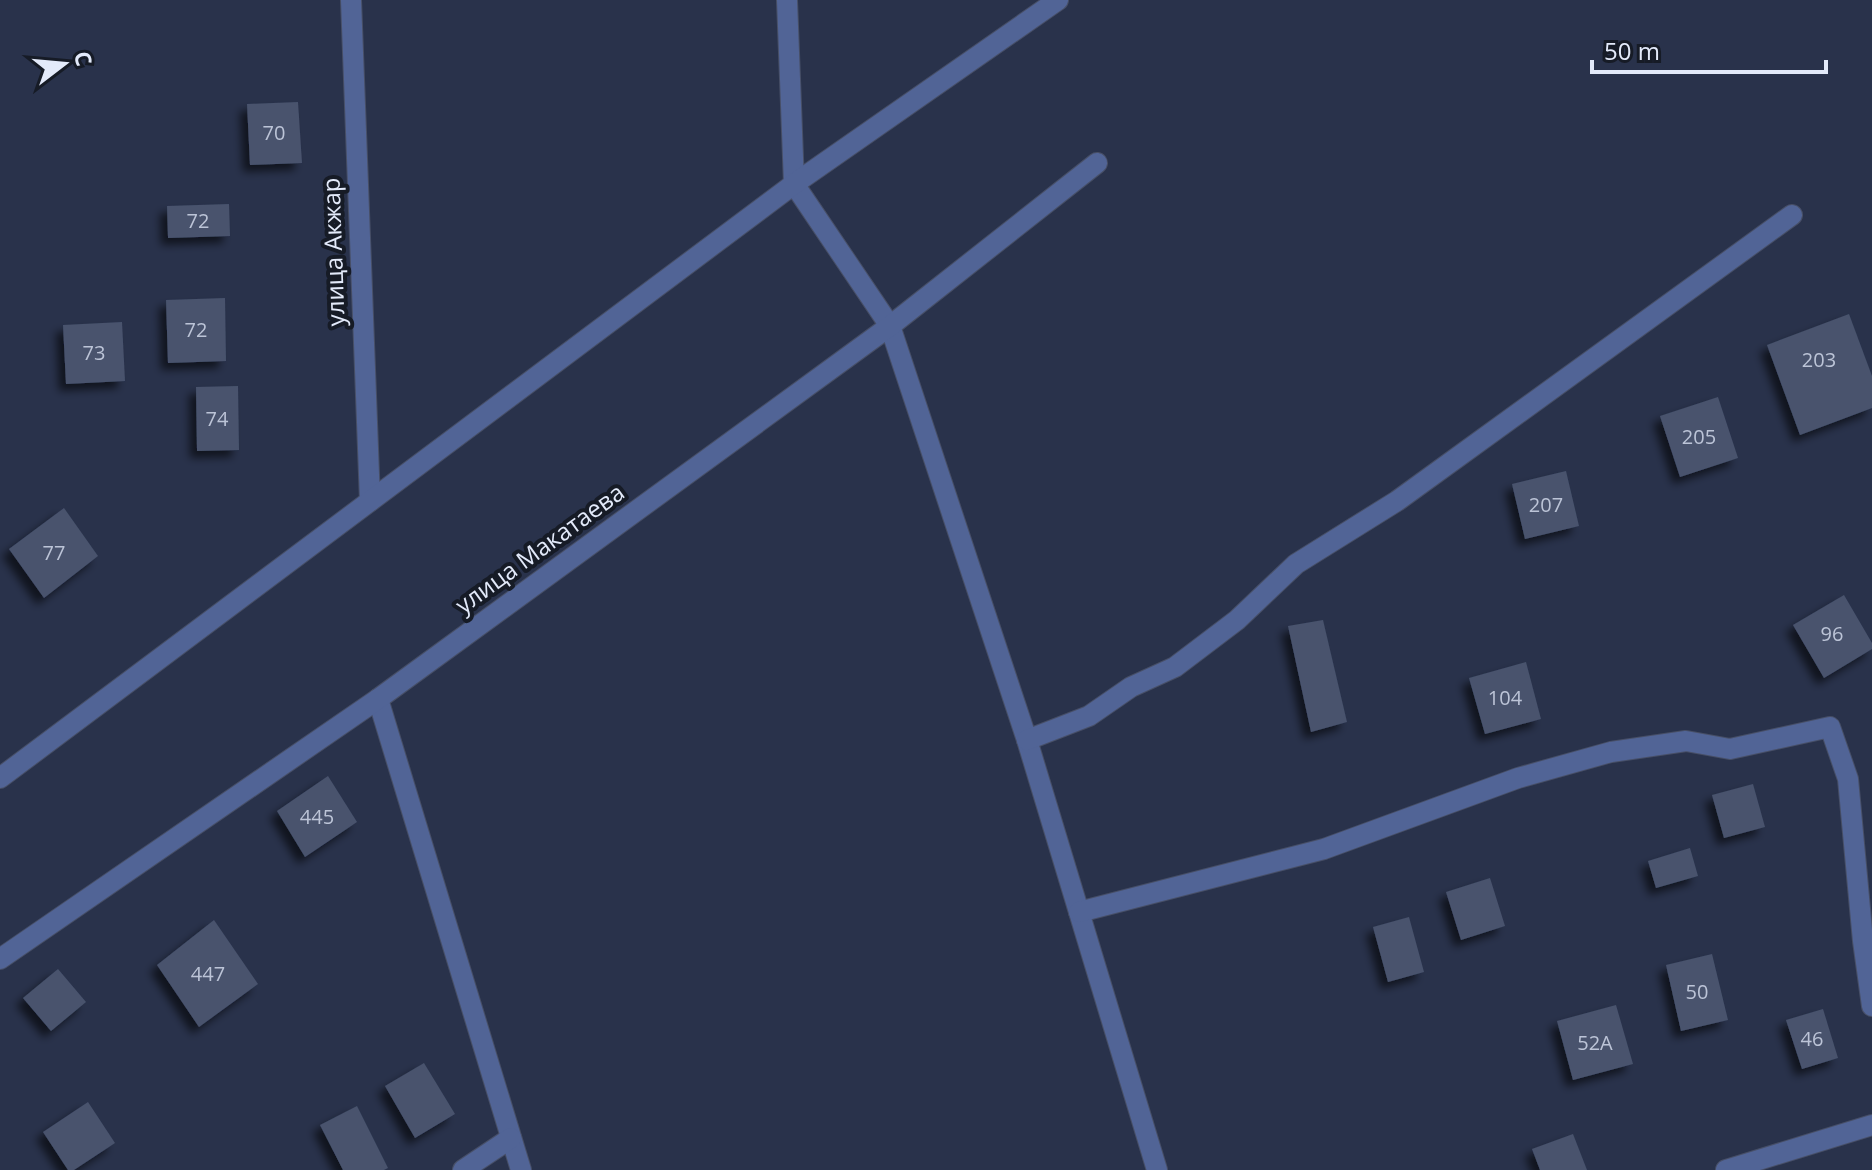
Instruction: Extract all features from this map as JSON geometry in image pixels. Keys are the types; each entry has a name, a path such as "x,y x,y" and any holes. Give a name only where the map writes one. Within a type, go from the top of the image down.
{"street":[{"name":"улица Акжар","path":"351,0 370,501"},
{"path":"787,0 794,184 890,326 1027,740 1157,1170"},
{"path":"0,778 794,184 1058,0"},
{"name":"улица Макатаева","path":"0,959 378,699 890,326 1097,163"},
{"path":"1027,740 1089,716 1131,687 1175,667 1237,620 1296,564 1397,501 1792,215"},
{"path":"378,699 521,1170"},
{"path":"1079,912 1324,849 1518,778 1611,752 1686,741 1730,749 1830,727 1848,779 1872,1006"},
{"path":"1726,1170 1872,1125"},
{"path":"463,1170 511,1138"}],"building":[{"path":"298,102 302,163 250,165 247,104"},
{"path":"229,204 230,236 168,238 167,206"},
{"path":"225,298 226,361 168,363 166,300"},
{"path":"1849,314 1872,376 1872,408 1800,435 1767,345"},
{"path":"122,322 125,381 66,384 63,325"},
{"path":"238,386 239,450 197,451 196,387"},
{"path":"1718,397 1738,458 1680,477 1660,416"},
{"path":"1566,471 1579,526 1525,539 1512,484"},
{"path":"64,508 98,556 44,598 9,549"},
{"path":"1844,595 1872,643 1872,649 1824,678 1793,625"},
{"path":"1323,620 1347,722 1311,732 1288,626"},
{"path":"1526,662 1541,719 1485,734 1469,678"},
{"path":"328,776 357,822 305,857 277,811"},
{"path":"1753,784 1765,827 1724,838 1712,795"},
{"path":"1690,848 1698,876 1656,888 1648,861"},
{"path":"1490,878 1505,926 1461,940 1446,892"},
{"path":"1409,917 1424,972 1388,982 1373,927"},
{"path":"214,920 258,984 199,1027 157,965"},
{"path":"1712,954 1728,1020 1681,1031 1666,965"},
{"path":"58,969 86,1002 51,1031 23,998"},
{"path":"1616,1005 1633,1064 1573,1080 1557,1021"},
{"path":"1823,1009 1838,1058 1802,1069 1786,1020"},
{"path":"424,1063 455,1114 415,1138 385,1086"},
{"path":"88,1102 115,1143 74,1170 68,1170 43,1132"},
{"path":"357,1106 388,1168 384,1170 343,1170 320,1125"},
{"path":"1573,1134 1587,1170 1540,1170 1532,1149"}]}
